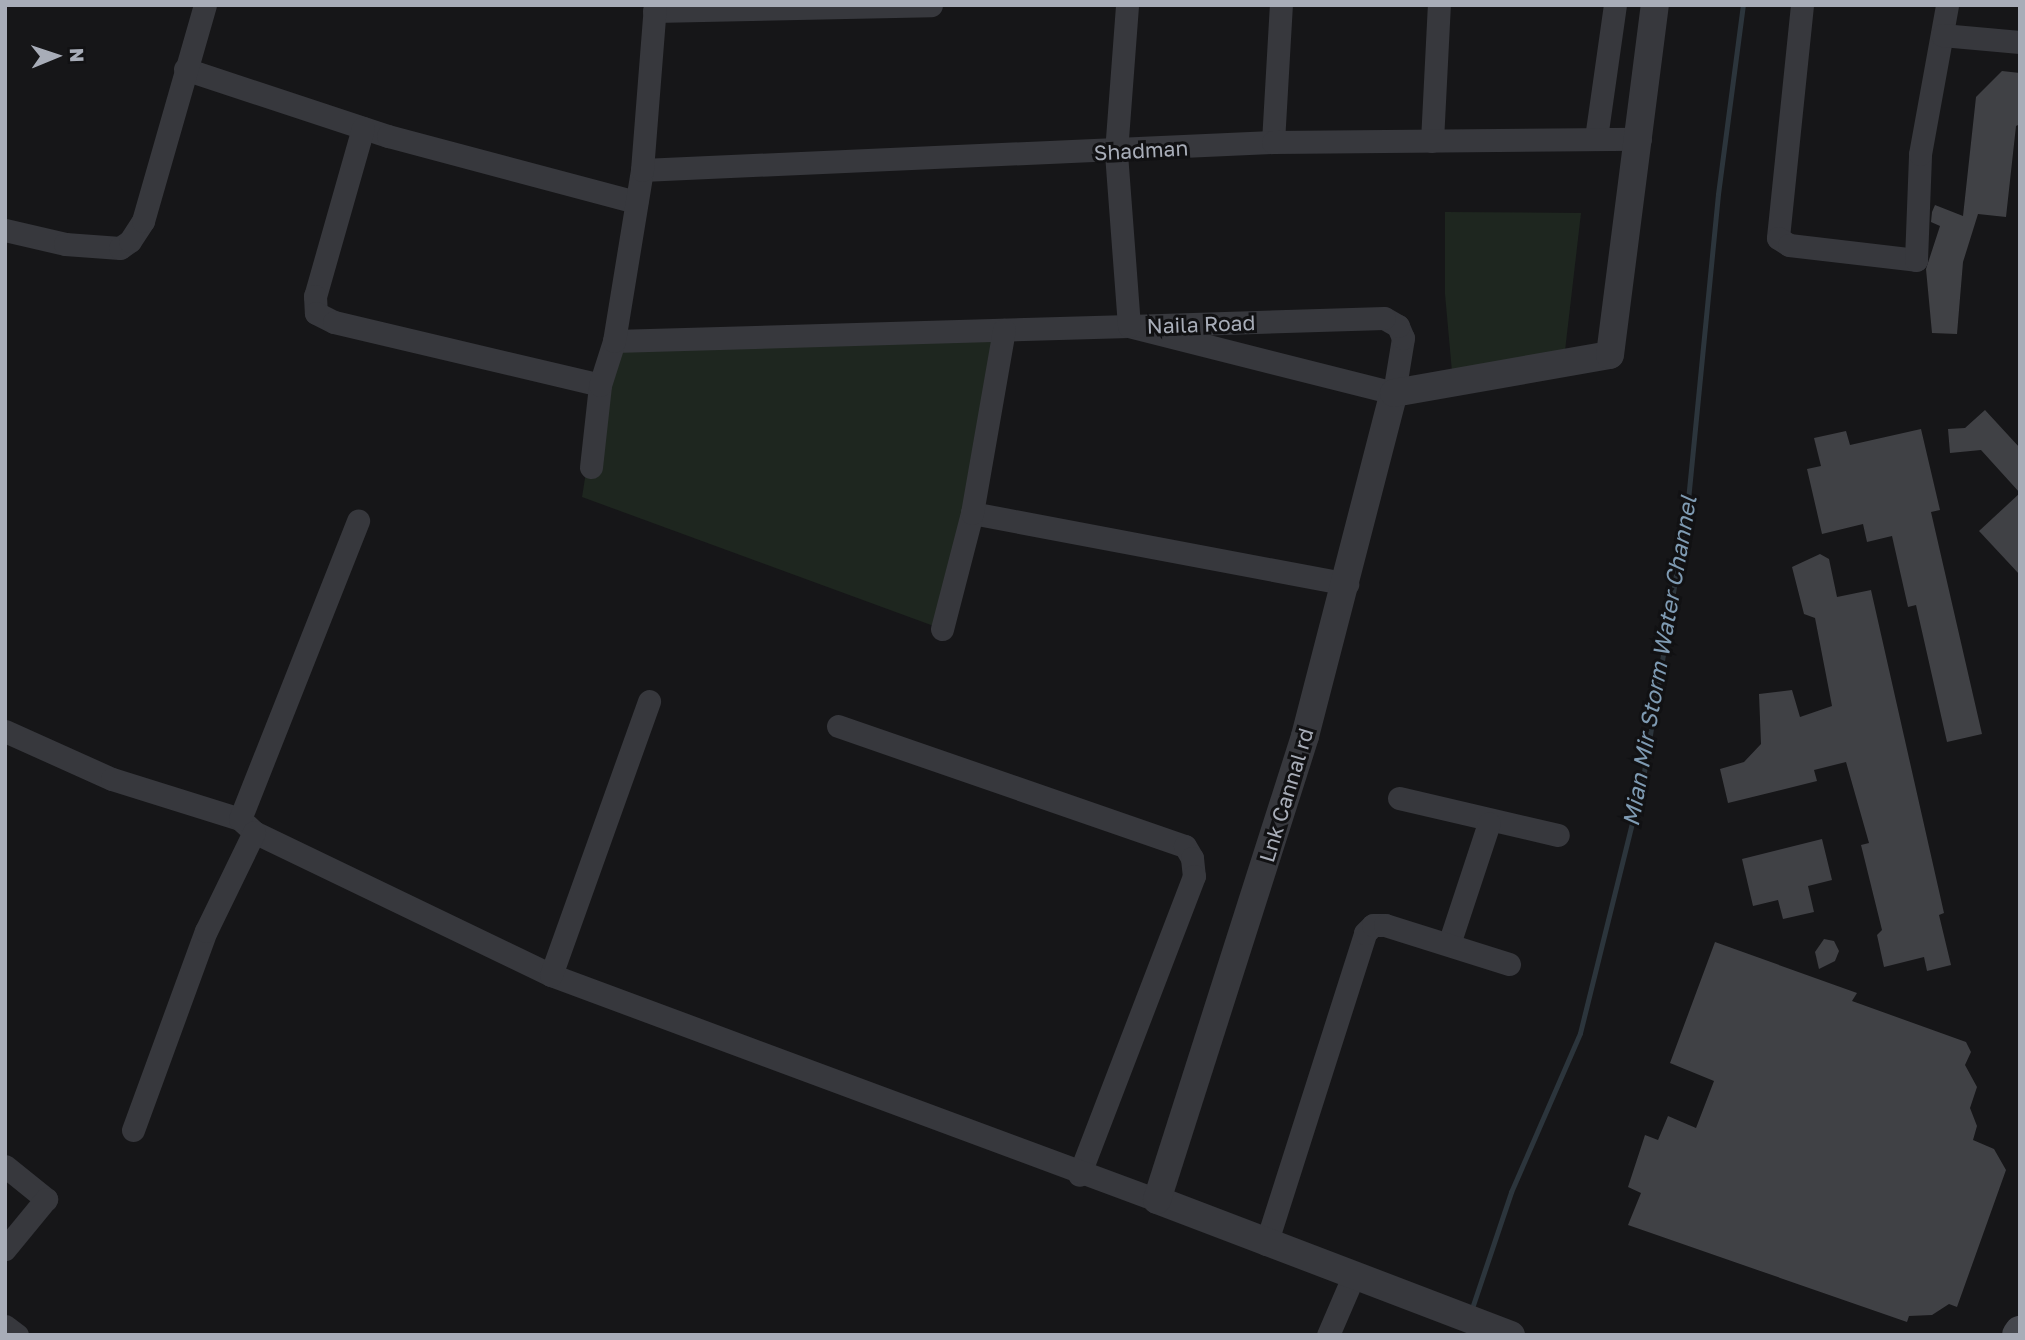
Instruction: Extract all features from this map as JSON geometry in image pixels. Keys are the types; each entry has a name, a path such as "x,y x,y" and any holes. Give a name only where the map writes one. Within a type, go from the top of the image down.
{"street":[{"path":"5,230 65,244 120,248 130,240 143,221 205,5"},
{"path":"591,467 600,385 614,341 642,170 654,8 931,5"},
{"name":"Naila Road","path":"1128,5 1116,152 1129,326 1384,318 1398,326 1403,338 1394,393"},
{"path":"1273,142 1281,5"},
{"path":"1432,141 1439,5"},
{"path":"1597,138 1615,5"},
{"path":"614,341 1129,326 1394,393 1610,355 1640,139 1655,5"},
{"path":"1802,5 1778,238 1789,246 1916,260 1920,154 1947,5"},
{"path":"1941,35 2020,42"},
{"path":"185,69 363,128 636,202"},
{"path":"363,128 315,296 316,313 334,321 600,385"},
{"name":"Shadman","path":"642,170 1116,152 1273,142 1640,139"},
{"path":"942,629 972,513 1004,330"},
{"name":"Lnk Cannal rd","path":"1157,1200 1305,736 1347,584 1394,393"},
{"path":"972,513 1347,584"},
{"path":"133,1130 358,521"},
{"path":"551,975 649,701"},
{"path":"838,726 1185,846 1192,858 1194,876 1079,1175"},
{"path":"5,731 113,779 247,825 551,975 1079,1175 1157,1200 1266,1244 1511,1335"},
{"path":"1399,798 1489,823 1558,835"},
{"path":"1449,944 1489,823"},
{"path":"1266,1244 1366,933 1373,925 1385,925 1508,964"},
{"path":"5,1167 46,1199 5,1249"},
{"path":"1328,1335 1353,1277"},
{"path":"5,1326 17,1335"}],"shaded area":[{"path":"1445,212 1581,213 1563,368 1453,383 1445,294"},
{"path":"1004,330 942,629 582,497 600,385 614,341"}],"building":[{"path":"2002,71 2020,73 2020,124 2016,126 2006,217 1978,214 1963,262 1957,334 1932,333 1926,269 1940,226 1931,222 1932,212 1935,205 1963,216 1976,97"},
{"path":"1985,410 2020,448 2020,493 1981,450 1950,453 1948,429 1965,428"},
{"path":"1921,429 1940,510 1931,512 1982,734 1947,742 1916,605 1908,607 1892,536 1867,542 1863,524 1822,534 1807,469 1821,466 1814,438 1846,431 1850,445"},
{"path":"2020,493 2020,575 1979,531"},
{"path":"1820,554 1829,559 1837,597 1871,590 1944,913 1939,915 1951,965 1927,971 1924,957 1884,967 1877,935 1882,930 1861,845 1869,843 1846,762 1814,770 1817,781 1728,803 1720,769 1744,762 1761,744 1759,694 1792,690 1800,717 1832,706 1815,618 1804,614 1792,567"},
{"path":"1822,839 1832,880 1808,886 1814,912 1783,919 1778,900 1753,906 1742,859"},
{"path":"1824,939 1834,941 1839,951 1835,961 1819,969 1815,952"},
{"path":"1715,942 1857,993 1852,1001 1966,1042 1971,1052 1965,1065 1977,1087 1970,1108 1977,1126 1973,1140 1994,1149 2006,1170 1957,1307 1949,1304 1932,1315 1909,1316 1907,1322 1628,1225 1641,1193 1628,1187 1645,1135 1658,1140 1668,1116 1696,1128 1714,1081 1670,1063"}],"waterway":[{"name":"Mian Mir Storm Water Channel","path":"1471,1311 1511,1192 1580,1033 1643,778 1688,500 1718,194 1743,5"}]}
